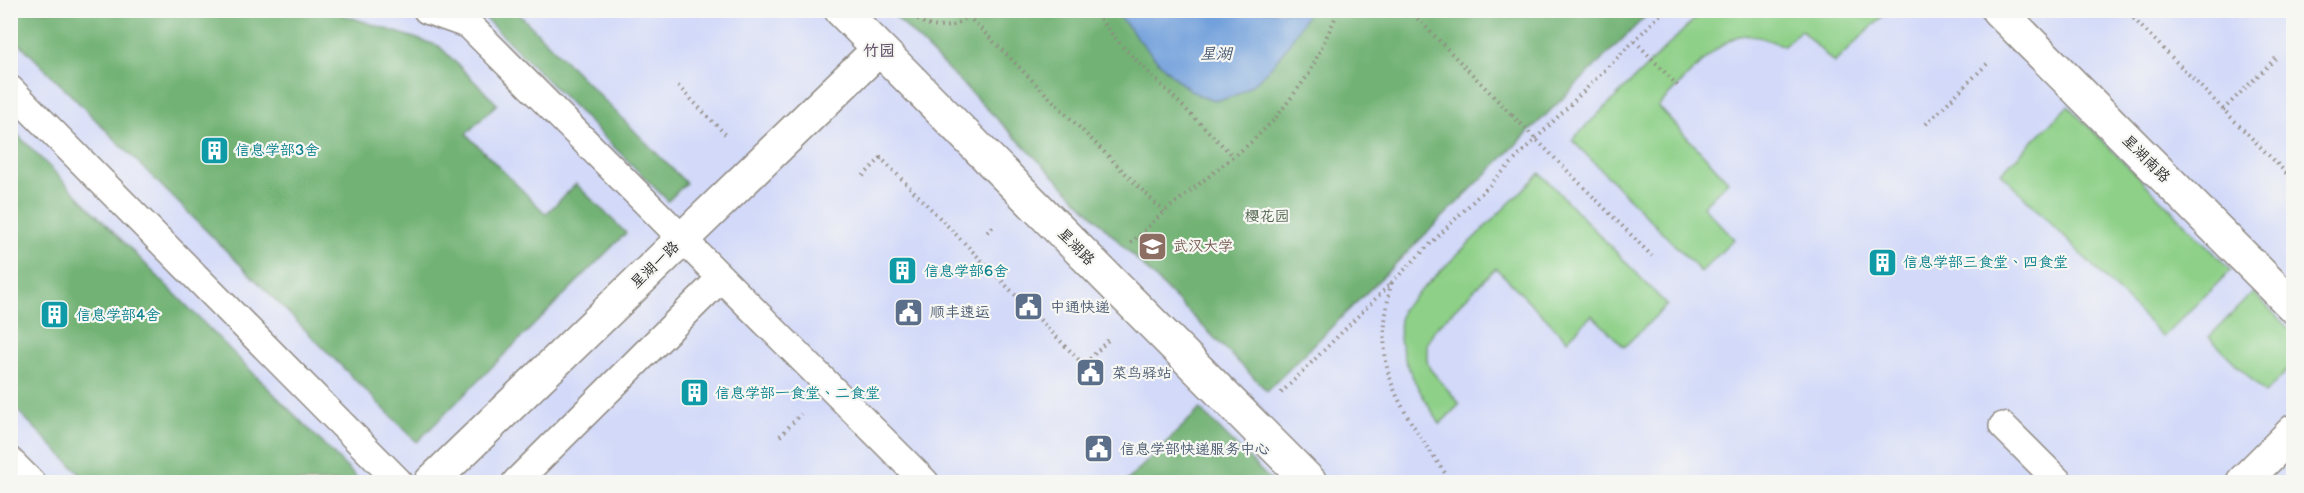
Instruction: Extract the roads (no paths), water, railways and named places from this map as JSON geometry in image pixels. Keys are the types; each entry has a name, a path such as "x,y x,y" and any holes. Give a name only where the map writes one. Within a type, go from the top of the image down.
{"street":[{"name":"星湖路","path":"841,10 1310,483"},
{"name":"星湖南路","path":"2006,17 2294,307"},
{"name":"星湖一路","path":"432,483 879,49"},
{"path":"2243,483 2294,431"}],"lane":[{"path":"427,10 469,25 926,483"},
{"path":"10,89 399,483"},
{"path":"516,483 721,278"},
{"path":"2002,426 2058,483"},
{"path":"10,461 31,483"}],"water":[{"name":"星湖","path":"1115,11 1308,11 1291,41 1264,74 1249,87 1232,96 1216,99 1199,95 1176,79"}],"place":[{"name":"信息学部3舍","path":"214,150"},
{"name":"武汉大学","path":"1152,246"},
{"name":"信息学部三食堂、四食堂","path":"1882,262"},
{"name":"信息学部6舍","path":"903,271"},
{"name":"中通快递","path":"1029,307"},
{"name":"顺丰速运","path":"909,312"},
{"name":"信息学部4舍","path":"55,315"},
{"name":"菜鸟驿站","path":"1091,373"},
{"name":"信息学部一食堂、二食堂","path":"694,393"},
{"name":"信息学部快递服务中心","path":"1099,449"}],"district":[{"name":"竹园","path":"879,51"}],"park label":[{"name":"樱花园","path":"1267,216"}]}
